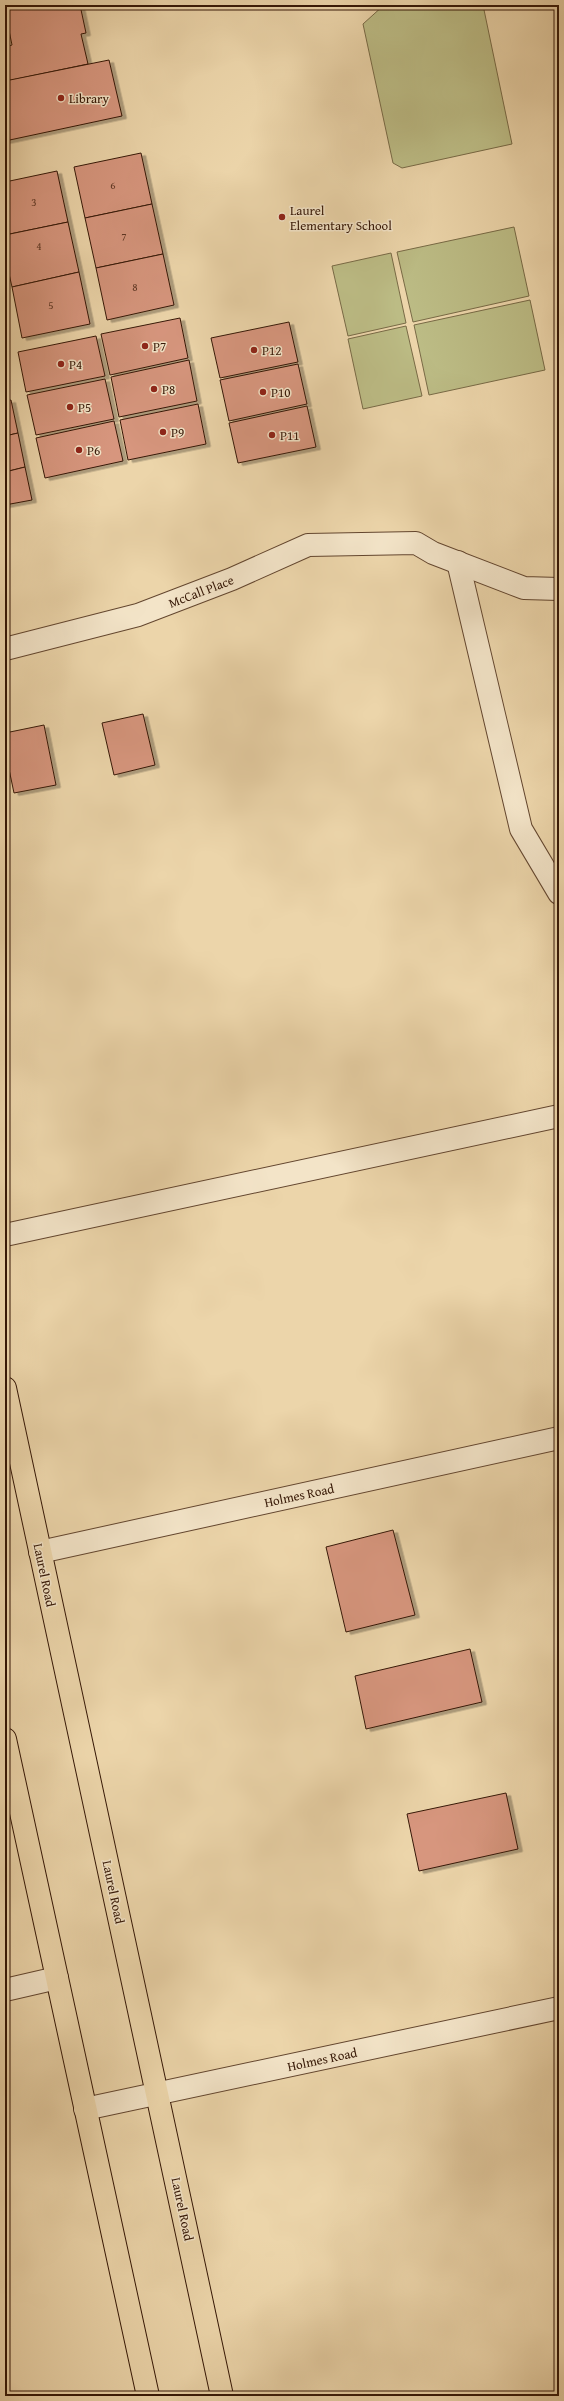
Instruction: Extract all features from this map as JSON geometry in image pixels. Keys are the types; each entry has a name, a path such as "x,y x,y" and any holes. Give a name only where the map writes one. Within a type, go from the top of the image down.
{"main road":[{"name":"Laurel Road","path":"5,1388 222,2396"},
{"path":"5,1739 148,2396"}],"street":[{"name":"McCall Place","path":"5,649 138,615 232,579 308,545 396,542 416,543 433,553 524,588 559,589"},
{"path":"458,562 521,829 559,893"},
{"path":"5,1235 559,1116"},
{"name":"Holmes Road","path":"40,1552 559,1438"},
{"path":"5,1990 57,1978"},
{"name":"Holmes Road","path":"85,2109 559,2008"}],"green space":[{"path":"384,5 483,5 512,144 402,168 393,163 363,24"},
{"path":"514,227 529,296 413,322 397,252"},
{"path":"391,253 406,323 348,336 332,266"},
{"path":"530,300 545,370 429,395 414,325"},
{"path":"406,326 422,396 363,409 348,339"}],"building":[{"path":"24,5 80,5 86,33 81,34 88,64 7,81 5,47 12,45 5,11"},
{"name":"Library","path":"109,60 122,116 5,141 5,81"},
{"path":"141,153 152,204 85,218 74,167"},
{"path":"57,171 68,222 5,235 5,182"},
{"path":"152,204 163,254 96,268 85,218"},
{"path":"68,222 79,272 12,287 5,256 5,235"},
{"path":"163,254 174,305 107,320 96,268"},
{"path":"79,272 90,324 22,338 12,287"},
{"name":"P7","path":"180,318 188,358 110,375 101,334"},
{"name":"P12","path":"289,322 298,362 220,378 211,338"},
{"name":"P4","path":"96,336 105,376 26,392 18,352"},
{"name":"P8","path":"189,360 197,401 119,417 111,377"},
{"name":"P10","path":"298,364 307,404 229,421 220,380"},
{"name":"P5","path":"105,379 114,419 36,435 27,395"},
{"path":"11,400 18,433 5,436 5,401"},
{"name":"P9","path":"198,404 206,444 128,460 120,420"},
{"name":"P11","path":"307,406 316,447 238,463 229,423"},
{"name":"P6","path":"114,421 123,461 45,478 36,438"},
{"path":"18,433 25,467 5,472 5,436"},
{"path":"25,467 32,500 5,505 5,472"},
{"path":"143,714 155,765 114,775 102,723"},
{"path":"44,725 56,785 14,793 5,750 5,733"},
{"path":"393,1530 415,1615 346,1632 326,1547"},
{"path":"470,1649 482,1702 366,1729 355,1676"},
{"path":"506,1793 518,1849 419,1871 407,1814"}],"place":[{"name":"Library","path":"61,98"},
{"name":"Laurel Elementary School","path":"282,217"},
{"name":"P7","path":"145,346"},
{"name":"P12","path":"254,350"},
{"name":"P4","path":"61,364"},
{"name":"P8","path":"154,389"},
{"name":"P10","path":"263,392"},
{"name":"P5","path":"70,407"},
{"name":"P9","path":"163,432"},
{"name":"P11","path":"272,435"},
{"name":"P6","path":"79,450"}]}
